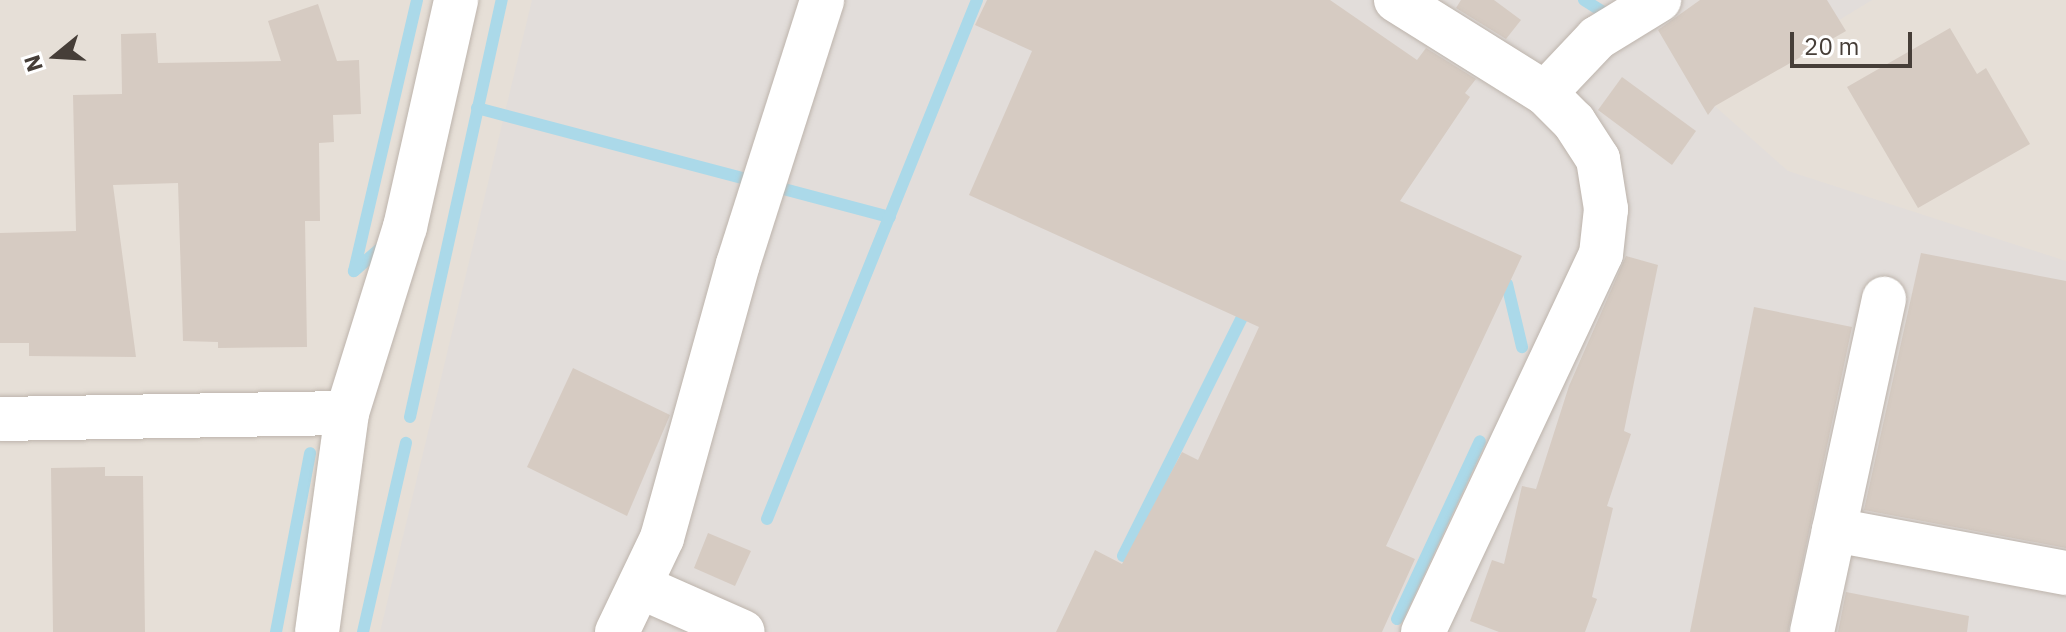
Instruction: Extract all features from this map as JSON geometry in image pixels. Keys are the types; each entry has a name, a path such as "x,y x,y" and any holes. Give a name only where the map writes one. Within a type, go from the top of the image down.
{"street":[{"path":"317,632 347,413 405,227 456,0"},
{"path":"617,632 662,538 738,264 822,0"},
{"path":"1396,0 1545,93 1574,122 1598,159 1606,209 1601,254 1423,632"},
{"path":"1545,93 1597,38 1659,0"},
{"path":"1812,632 1884,299"},
{"path":"0,419 347,413"},
{"path":"1834,530 2066,573"},
{"path":"641,587 743,632"}],"shaded area":[{"path":"0,0 2066,0 2066,632 0,632"},
{"path":"532,0 1872,0 1708,100 1788,171 2066,261 2066,632 380,632"}],"building":[{"path":"987,0 1330,0 1417,60 1426,48 1476,79 1465,93 1470,97 1400,201 1522,256 1386,546 1415,559 1382,632 1056,632 1095,550 1122,564 1182,452 1198,460 1259,327 969,195 1032,51 975,25"},
{"path":"1461,0 1494,0 1521,20 1506,39 1456,8"},
{"path":"1700,0 1827,0 1846,31 1715,106 1708,115 1658,30"},
{"path":"318,4 337,61 359,60 361,114 333,115 334,142 319,143 320,221 305,221 307,347 218,348 218,342 183,341 178,183 113,185 136,357 29,356 29,343 0,343 0,233 76,231 73,95 122,94 121,34 156,33 158,63 281,61 268,21"},
{"path":"1950,28 1977,74 1986,68 2030,144 1918,208 1847,87"},
{"path":"1622,77 1696,131 1672,165 1598,110"},
{"path":"1921,253 2066,281 2066,548 1864,510"},
{"path":"1626,256 1658,265 1624,431 1631,434 1607,506 1613,508 1592,597 1597,599 1585,632 1499,632 1470,621 1492,560 1504,564 1522,486 1536,489 1569,386"},
{"path":"1754,307 1852,327 1788,632 1690,632"},
{"path":"573,368 670,415 627,516 527,467"},
{"path":"105,467 105,476 143,476 145,632 53,632 51,468"},
{"path":"708,533 751,551 735,586 694,568"},
{"path":"1846,592 1969,616 1967,632 1838,632"}],"waterway":[{"path":"384,245 354,271 417,0"},
{"path":"410,417 502,0"},
{"path":"767,519 977,0"},
{"path":"1584,0 1615,19"},
{"path":"477,108 890,217"},
{"path":"1507,284 1522,347"},
{"path":"1123,556 1247,307"},
{"path":"1397,619 1480,441"},
{"path":"363,632 406,443"},
{"path":"276,632 310,453"}]}
